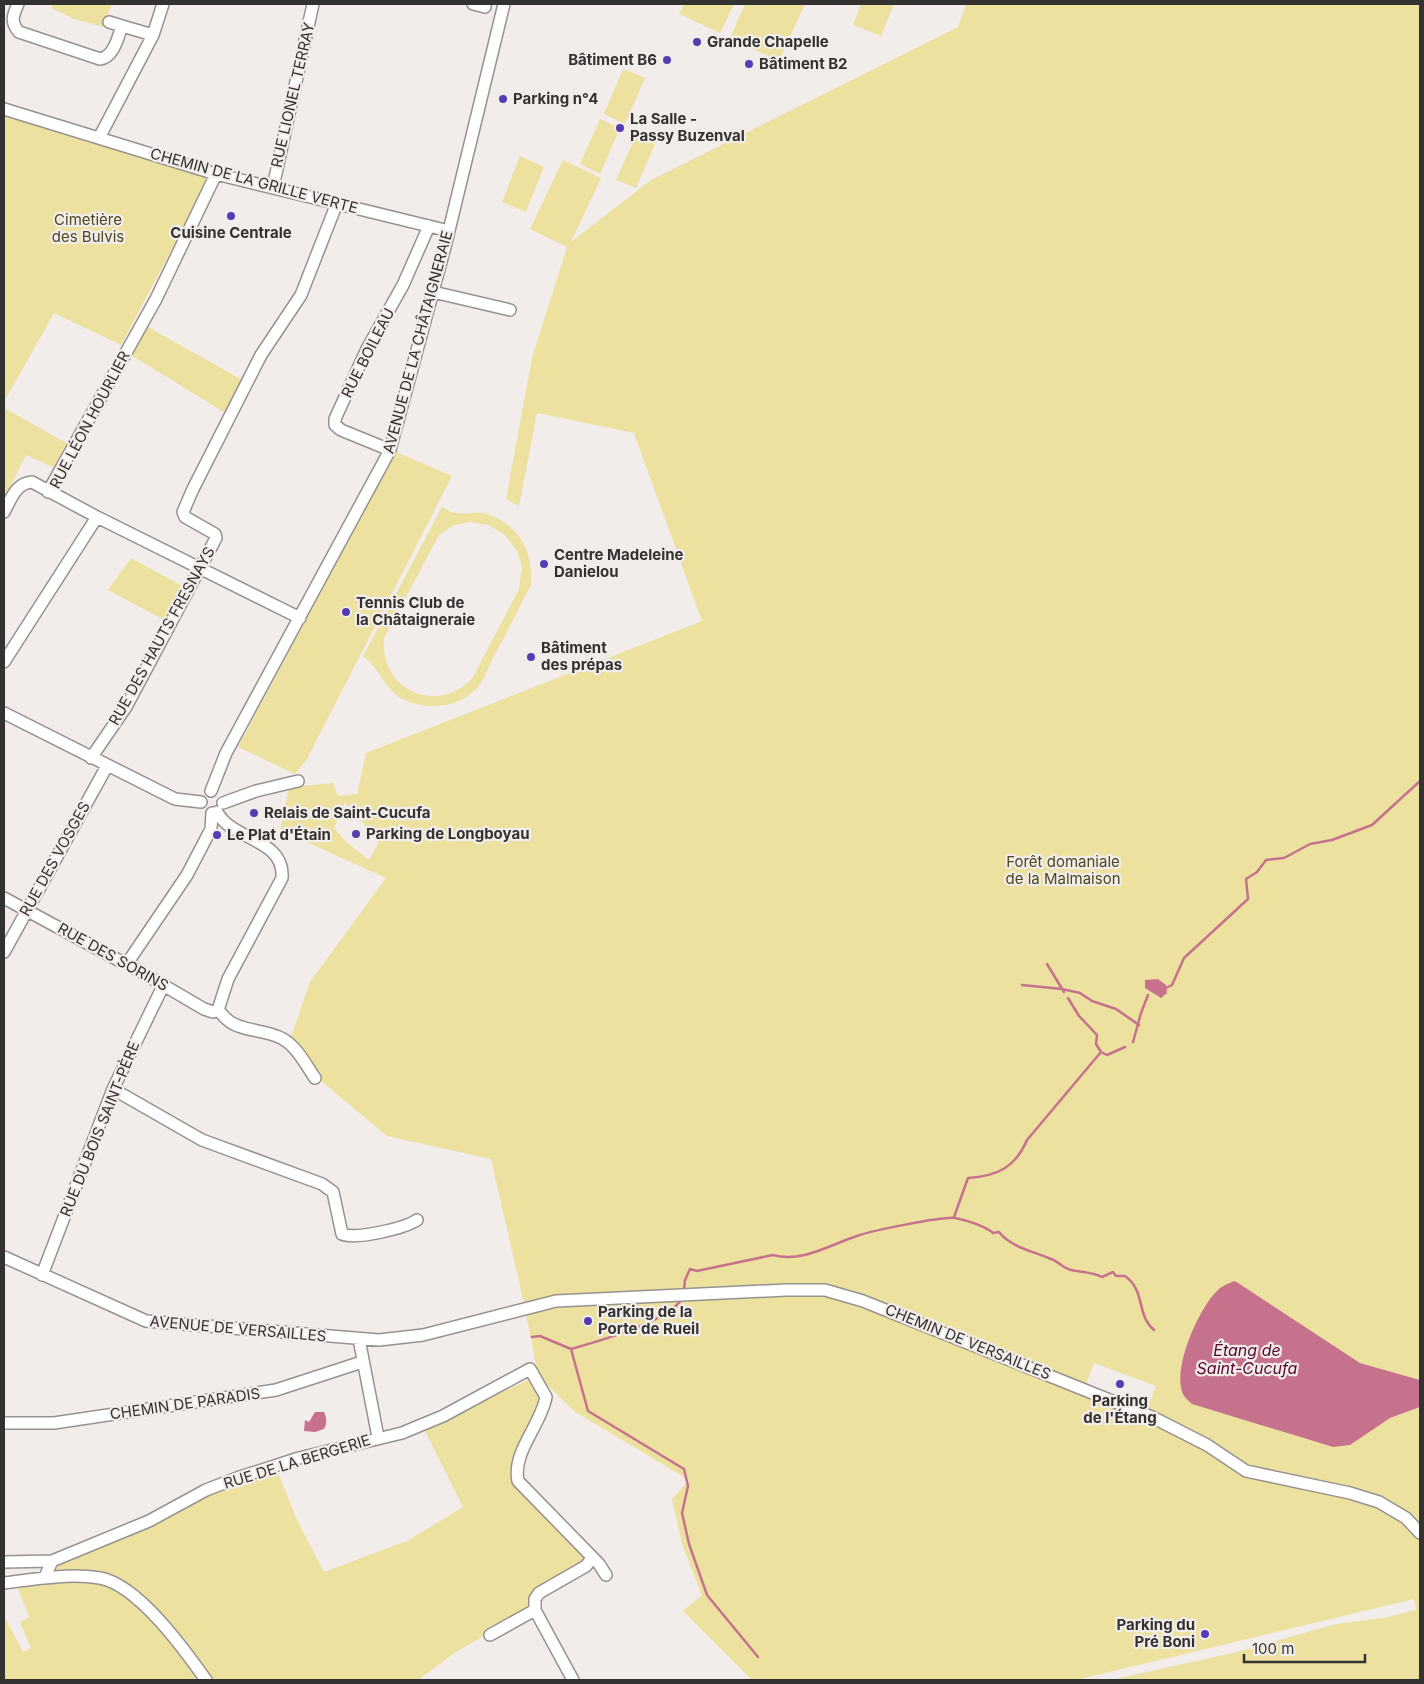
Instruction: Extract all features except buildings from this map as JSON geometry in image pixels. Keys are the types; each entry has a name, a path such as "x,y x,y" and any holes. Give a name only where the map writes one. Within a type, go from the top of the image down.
{"street":[{"path":"18,4 12,15 13,26 19,32 100,59 106,58 110,53 122,26"},
{"path":"99,138 153,35 163,4"},
{"name":"RUE LIONEL TERRAY","path":"273,187 313,4"},
{"path":"474,4 485,7"},
{"name":"AVENUE DE LA CHÂTAIGNERAIE","path":"128,962 187,875 210,829 226,753 390,450 449,231 504,4"},
{"path":"109,22 153,35"},
{"name":"CHEMIN DE LA GRILLE VERTE","path":"4,109 216,174 449,231"},
{"name":"RUE LÉON HOURLIER","path":"216,174 156,299 48,492 96,518 300,618"},
{"name":"RUE DES HAUTS FRESNAYS","path":"91,758 126,707 216,538 215,534 185,517 183,512 261,355 301,295 337,203"},
{"name":"RUE BOILEAU","path":"390,450 341,430 335,425 335,419 367,348 403,285 428,226"},
{"path":"433,292 510,310"},
{"path":"4,512 17,487 24,482 32,482 48,492"},
{"path":"4,662 96,518"},
{"path":"4,713 175,799 201,802 207,812 216,803 298,781"},
{"name":"RUE DES VOSGES","path":"4,952 107,766"},
{"path":"216,803 222,821 268,847 278,857 282,870 282,878 228,979 218,1010"},
{"name":"RUE DES SORINS","path":"4,898 120,961 128,962 134,968 164,984 204,1010 213,1012 218,1010 230,1023 244,1028 259,1029 283,1039 293,1047 315,1078"},
{"name":"RUE DU BOIS SAINT-PÈRE","path":"42,1275 114,1089 164,984"},
{"path":"114,1089 202,1140 322,1184 333,1192 342,1234 348,1237 409,1225 417,1220"},
{"name":"AVENUE DE VERSAILLES","path":"4,1257 146,1322 379,1340 423,1335 483,1318"},
{"name":"CHEMIN DE VERSAILLES","path":"483,1318 556,1301 751,1290 825,1290 863,1301 1088,1389 1185,1434 1246,1471 1350,1493 1379,1502 1406,1518 1420,1533"},
{"path":"359,1339 378,1437"},
{"name":"CHEMIN DE PARADIS","path":"4,1423 54,1423 276,1390 362,1362"},
{"name":"RUE DE LA BERGERIE","path":"52,1561 149,1521 206,1490 237,1478 378,1437 402,1433 443,1416 530,1370 546,1397 519,1461 516,1474 518,1481 592,1558"},
{"path":"573,1680 535,1610 535,1599 539,1593 586,1566 592,1558 606,1575"},
{"path":"4,1562 52,1561 45,1577"},
{"path":"4,1583 45,1577 101,1578 121,1586 138,1598 206,1680"},
{"path":"490,1635 535,1610"}],"green space":[{"path":"53,4 112,4 104,27 74,19 51,8"},
{"path":"684,4 734,4 720,33 679,14"},
{"path":"745,4 805,4 779,61 730,38"},
{"path":"861,4 894,4 881,36 853,25"},
{"name":"Forêt domaniale de la Malmaison","path":"966,4 1420,4 1420,1380 1360,1363 1235,1281 1211,1298 1193,1330 1181,1369 1193,1404 1333,1447 1390,1418 1420,1407 1420,1680 1111,1680 1241,1651 1336,1624 1383,1618 1416,1610 1414,1599 1076,1680 752,1680 683,1611 702,1595 682,1544 672,1499 689,1480 574,1411 538,1376 525,1308 491,1159 387,1136 320,1080 291,1037 310,982 386,878 280,830 289,787 333,783 338,796 357,794 366,753 702,621 634,433 537,413 519,506 506,499 532,358 567,247 530,229 563,160 601,178 571,242 651,180 958,27","holes":["345,802 379,842 369,860 345,841 334,828","1094,1363 1156,1386 1148,1407 1086,1384"]},
{"path":"623,69 645,78 625,124 604,114"},
{"name":"Cimetière des Bulvis","path":"4,116 205,176 207,183 121,345 54,313 4,402"},
{"path":"600,119 620,128 600,174 580,164"},
{"path":"637,133 656,142 636,188 616,180"},
{"path":"520,156 544,167 526,212 502,202"},
{"path":"148,327 244,381 227,414 131,355"},
{"path":"4,408 70,445 57,469 26,455 4,499"},
{"name":"Tennis Club de la Châtaigneraie","path":"396,452 452,476 307,759 295,774 238,747"},
{"path":"442,507 454,513 487,514 508,525 516,532 527,551 530,562 531,585 483,680 470,694 462,700 441,706 420,705 410,702 395,693 363,656","holes":["470,522 488,525 505,535 517,551 522,566 519,589 473,677 459,689 444,695 428,696 413,692 401,684 391,672 385,656 384,638 439,535 454,525"]},
{"path":"131,558 184,587 166,621 108,590"},
{"path":"529,1380 540,1387 546,1396 511,1472 512,1480 586,1556 580,1567 532,1595 527,1611 456,1652 418,1680 4,1680 4,1616 23,1652 31,1648 20,1622 29,1617 17,1586 59,1573 55,1569 65,1558 227,1485 277,1470 297,1520 324,1572 409,1540 463,1507 423,1427"}],"water":[{"path":"1158,979 1166,985 1167,993 1161,998 1145,988 1145,980"},
{"name":"Étang de Saint-Cucufa","path":"1235,1281 1360,1363 1420,1380 1420,1407 1390,1418 1350,1445 1333,1447 1192,1404 1184,1396 1181,1385 1181,1372 1189,1340 1195,1325 1211,1298 1222,1287"},
{"path":"315,1412 324,1412 326,1425 324,1429 315,1432 304,1431 305,1420 309,1422"}],"waterway":[{"path":"1164,989 1172,985 1184,958 1248,899 1246,879 1257,872 1266,860 1284,858 1310,844 1332,840 1372,825 1420,781"},
{"path":"1047,964 1064,992"},
{"path":"1022,985 1062,989 1080,993 1092,1001 1116,1009 1139,1025"},
{"path":"1133,1042 1148,995"},
{"path":"1068,998 1079,1016 1097,1035 1096,1044 1101,1052"},
{"path":"954,1217 968,1178 988,1175 1011,1164 1027,1140 1101,1052 1107,1055 1125,1047"},
{"path":"684,1289 685,1280 690,1269 697,1271 773,1255 784,1257 805,1255 876,1231 923,1221 955,1218 975,1224 993,1233 999,1232 1010,1242 1053,1260 1068,1269 1102,1277 1113,1272 1116,1276 1125,1276 1136,1289 1148,1324 1154,1330"},
{"path":"532,1337 540,1336 571,1349 648,1323 674,1307 682,1299"},
{"path":"571,1349 588,1411 684,1469 688,1486 682,1513 689,1544 707,1595 758,1657"}],"place":[{"name":"Grande Chapelle","path":"697,42"},
{"name":"Bâtiment B6","path":"667,60"},
{"name":"Bâtiment B2","path":"749,64"},
{"name":"Parking n°4","path":"503,99"},
{"name":"La Salle - Passy Buzenval","path":"620,128"},
{"name":"Cuisine Centrale","path":"231,216"},
{"name":"Centre Madeleine Danielou","path":"544,564"},
{"name":"Tennis Club de la Châtaigneraie","path":"346,612"},
{"name":"Bâtiment des prépas","path":"531,657"},
{"name":"Relais de Saint-Cucufa","path":"254,813"},
{"name":"Parking de Longboyau","path":"356,834"},
{"name":"Le Plat d'Étain","path":"217,835"},
{"name":"Parking de la Porte de Rueil","path":"588,1321"},
{"name":"Parking de l'Étang","path":"1120,1384"},
{"name":"Parking du Pré Boni","path":"1205,1634"}]}
